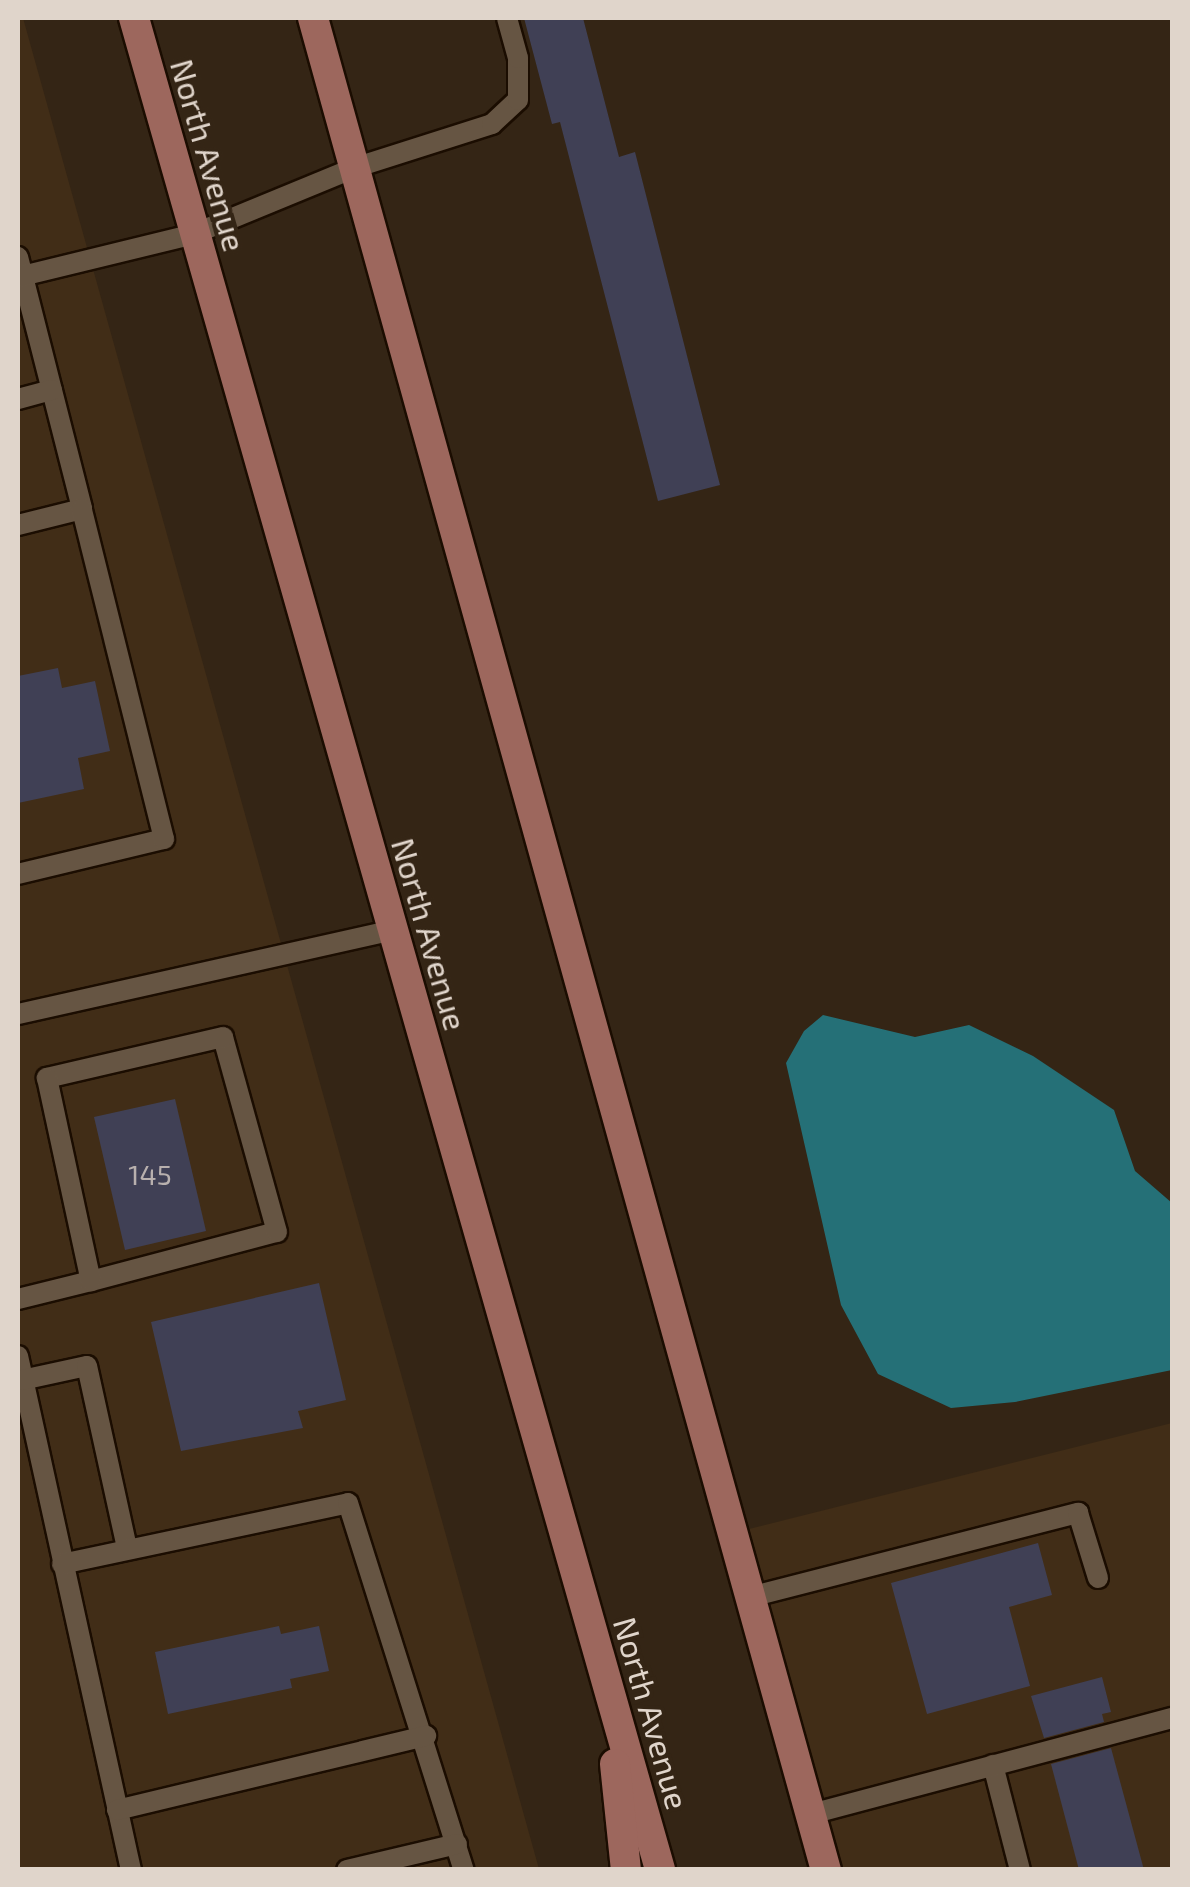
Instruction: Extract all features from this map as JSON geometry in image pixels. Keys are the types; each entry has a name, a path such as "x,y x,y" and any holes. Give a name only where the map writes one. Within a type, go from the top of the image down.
{"main road":[{"name":"North Avenue","path":"134,18 660,1870"},
{"path":"314,18 826,1870"},
{"path":"606,1681 626,1870"}],"lane":[{"path":"18,874 164,839 20,269 194,234 354,168 492,124 518,100 518,58 507,18"},
{"path":"18,399 52,390"},
{"path":"18,525 82,509"},
{"path":"18,1014 392,930"},
{"path":"18,1299 91,1281 278,1232 224,1037 46,1078 91,1281"},
{"path":"18,1356 131,1870"},
{"path":"22,1380 87,1366 127,1548"},
{"path":"62,1564 348,1503 426,1736 464,1870"},
{"path":"750,1597 1078,1513 1098,1578"},
{"path":"811,1814 1172,1718"},
{"path":"117,1810 426,1736"},
{"path":"993,1766 1020,1870"},
{"path":"347,1870 457,1844"}],"shaded area":[{"path":"18,18 23,18 539,1869 18,1869"},
{"path":"1172,1423 1172,1869 840,1869 745,1530"}],"water":[{"path":"823,1015 915,1037 969,1025 1033,1056 1114,1110 1135,1171 1172,1203 1172,1370 1015,1402 951,1408 878,1374 841,1305 786,1063 804,1031"}],"building":[{"path":"524,18 583,18 619,157 635,152 720,485 658,501 560,122 552,124"},
{"path":"58,668 62,688 95,681 110,751 78,758 84,789 18,803 18,676"},
{"path":"175,1099 206,1231 125,1250 94,1117"},
{"path":"319,1283 346,1400 298,1411 303,1428 181,1451 151,1322"},
{"path":"1038,1543 1052,1595 1009,1607 1030,1686 927,1714 891,1583"},
{"path":"279,1626 281,1634 319,1626 329,1671 290,1679 292,1688 168,1714 155,1652"},
{"path":"1102,1677 1111,1712 1102,1714 1104,1722 1044,1738 1031,1696"},
{"path":"1111,1748 1144,1870 1079,1870 1051,1764"}]}
